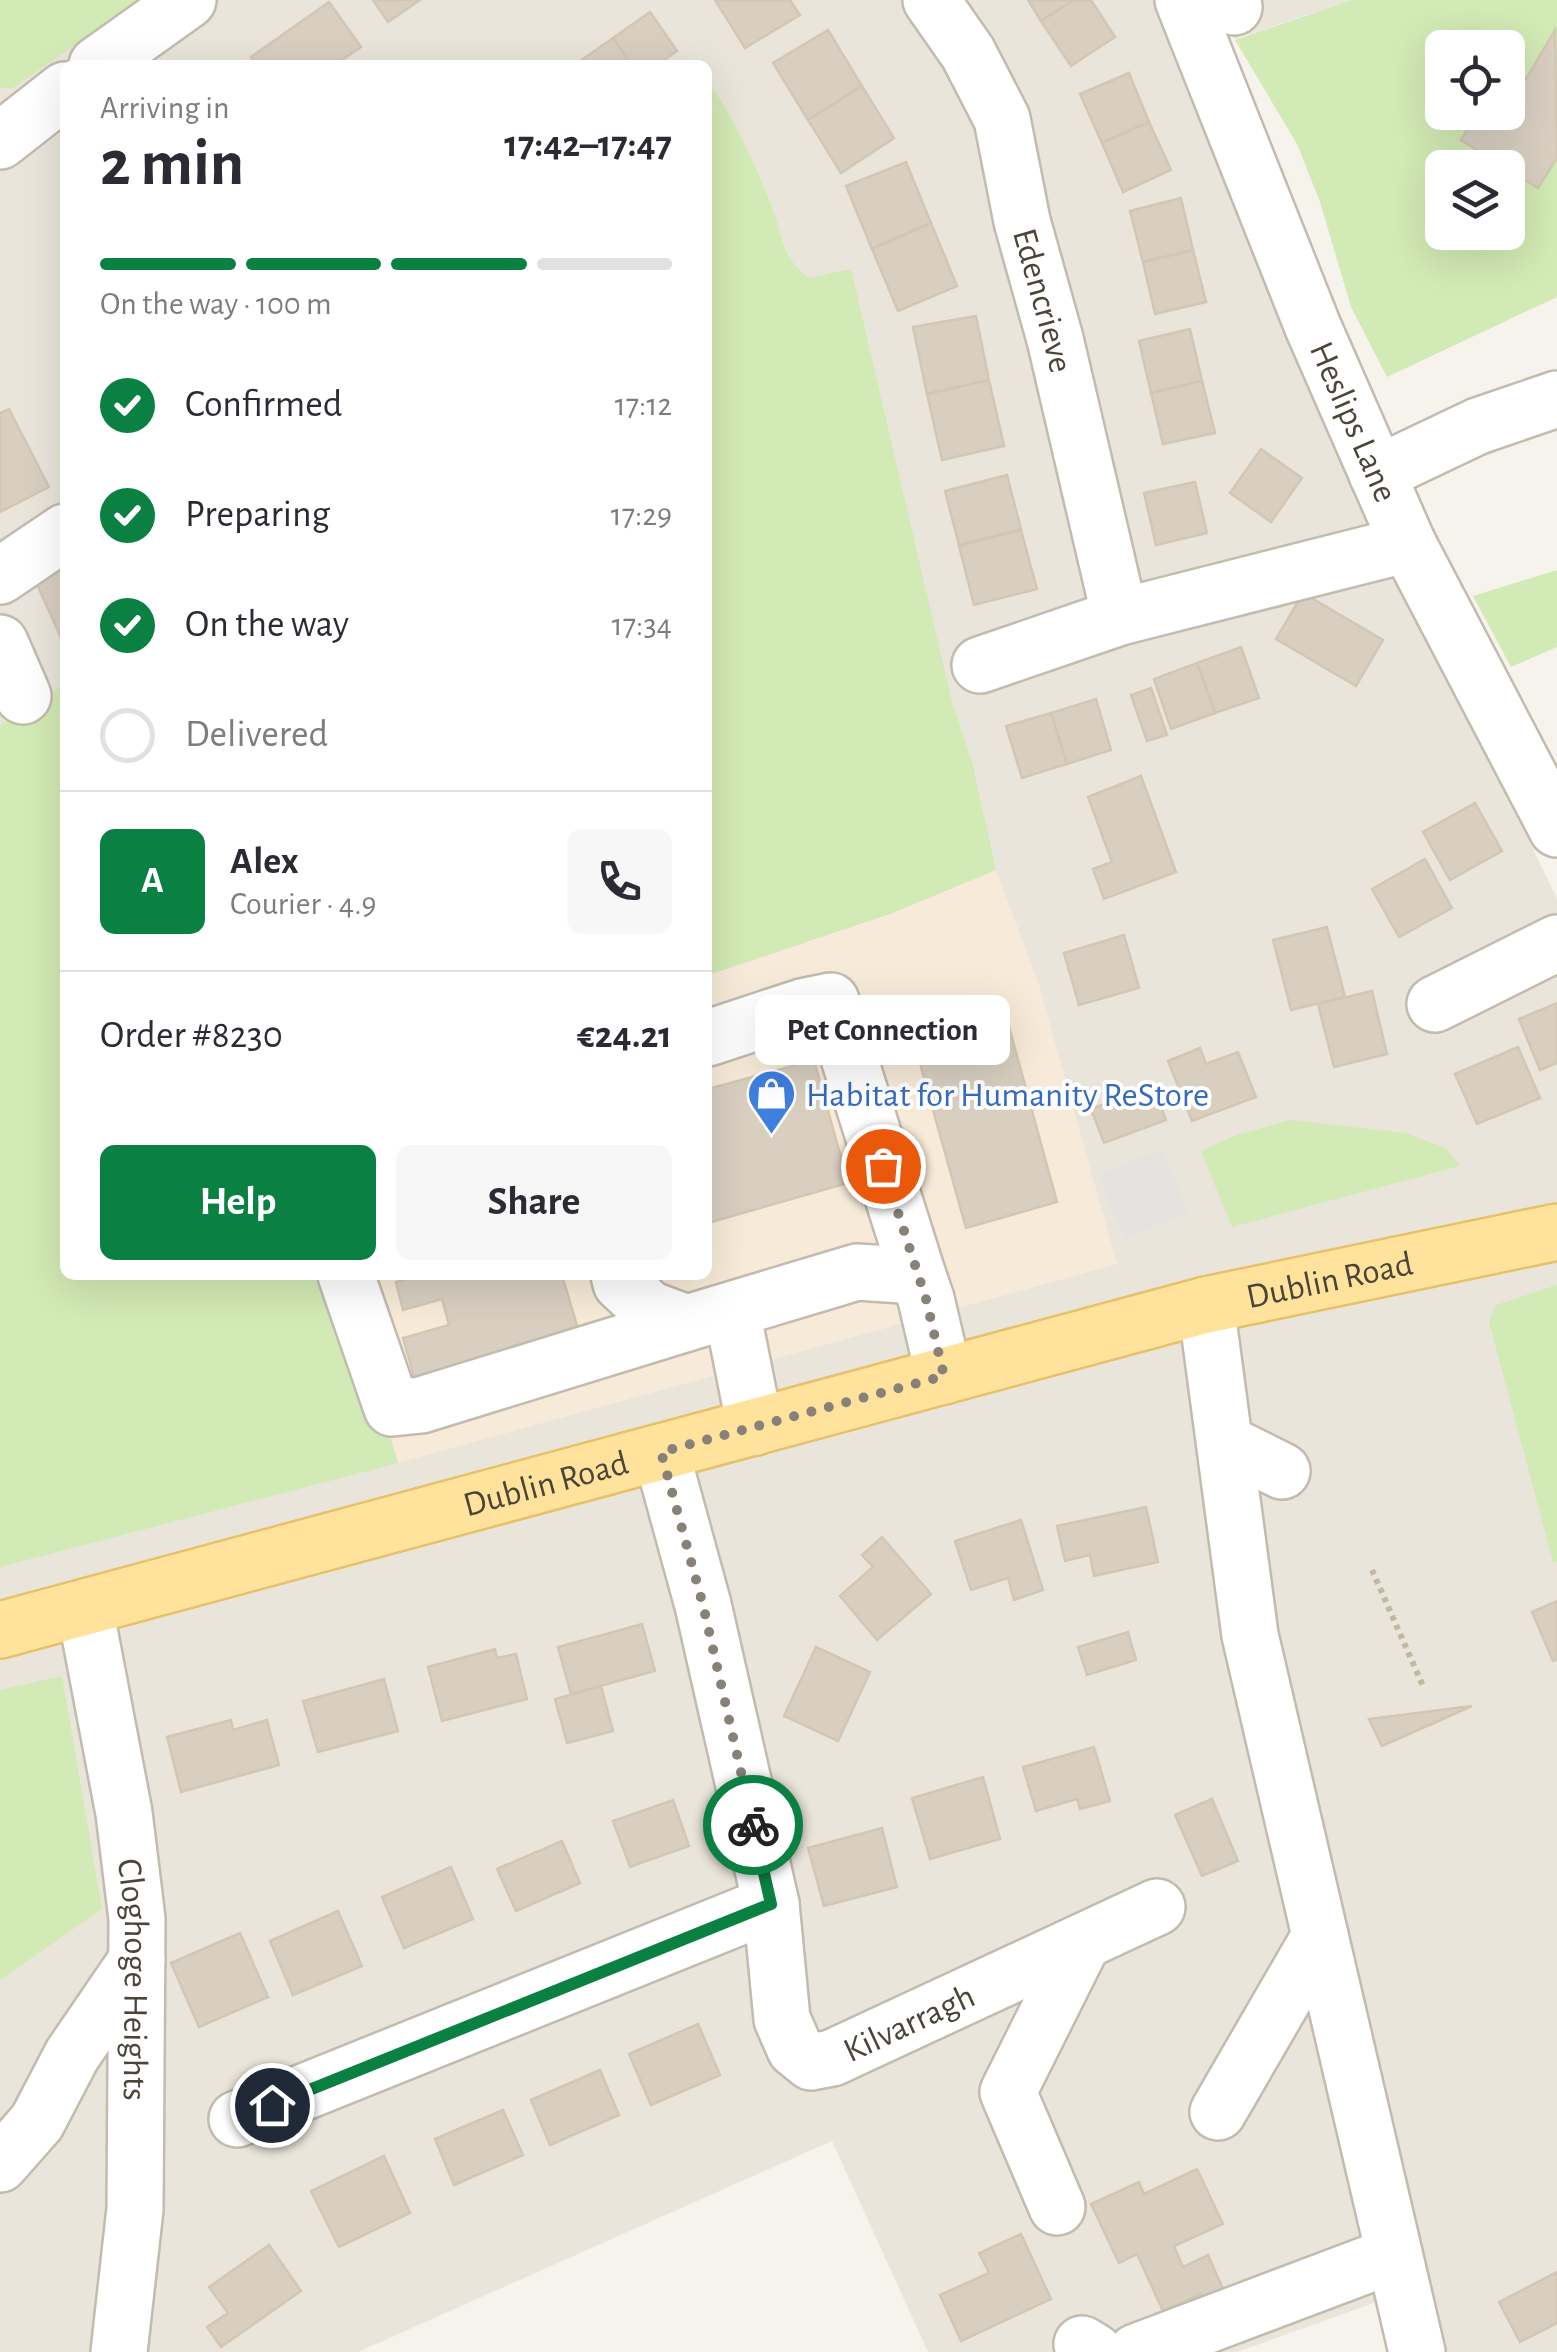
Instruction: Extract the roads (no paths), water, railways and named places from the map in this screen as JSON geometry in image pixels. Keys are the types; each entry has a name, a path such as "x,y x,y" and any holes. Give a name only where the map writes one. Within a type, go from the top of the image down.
{"main road":[{"name":"Dublin Road","path":"0,1630 1206,1305 1557,1232"}],"street":[{"path":"104,60 188,0"},
{"name":"Edencrieve","path":"931,0 968,53 1002,120 1022,221 1055,340 1120,617"},
{"name":"Heslips Lane","path":"1216,2 1313,327 1408,544 1557,828"},
{"path":"4,129 60,93"},
{"path":"1377,474 1478,426 1557,399"},
{"path":"0,576 60,535"},
{"path":"980,665 1120,617 1408,544"},
{"path":"0,643 23,696"},
{"path":"1435,1004 1557,943"},
{"path":"712,1037 831,1000 926,1299 944,1376"},
{"path":"348,1280 392,1408 422,1405 856,1272 918,1276"},
{"path":"620,1280 649,1309 710,1317"},
{"path":"1206,1305 1250,1635 1417,2352"},
{"path":"710,1317 755,1427"},
{"path":"1226,1443 1282,1471"},
{"name":"Kilvarragh","path":"661,1452 703,1605 771,1904 782,2019 795,2050 811,2062 832,2058 1158,1908"},
{"name":"Cloghoge Heights","path":"86,1609 124,1813 138,1919 135,2208 119,2352"},
{"path":"236,2119 771,1904"},
{"path":"1218,2112 1320,1936"},
{"path":"1056,2207 1008,2092 1083,1942"},
{"path":"0,2164 37,2122 72,2055 138,1960"},
{"path":"1136,2352 1393,2255"}],"place":[{"name":"Habitat for Humanity ReStore","path":"771,1136"},
{"name":"Pet Connection","path":"883,1166"}]}
